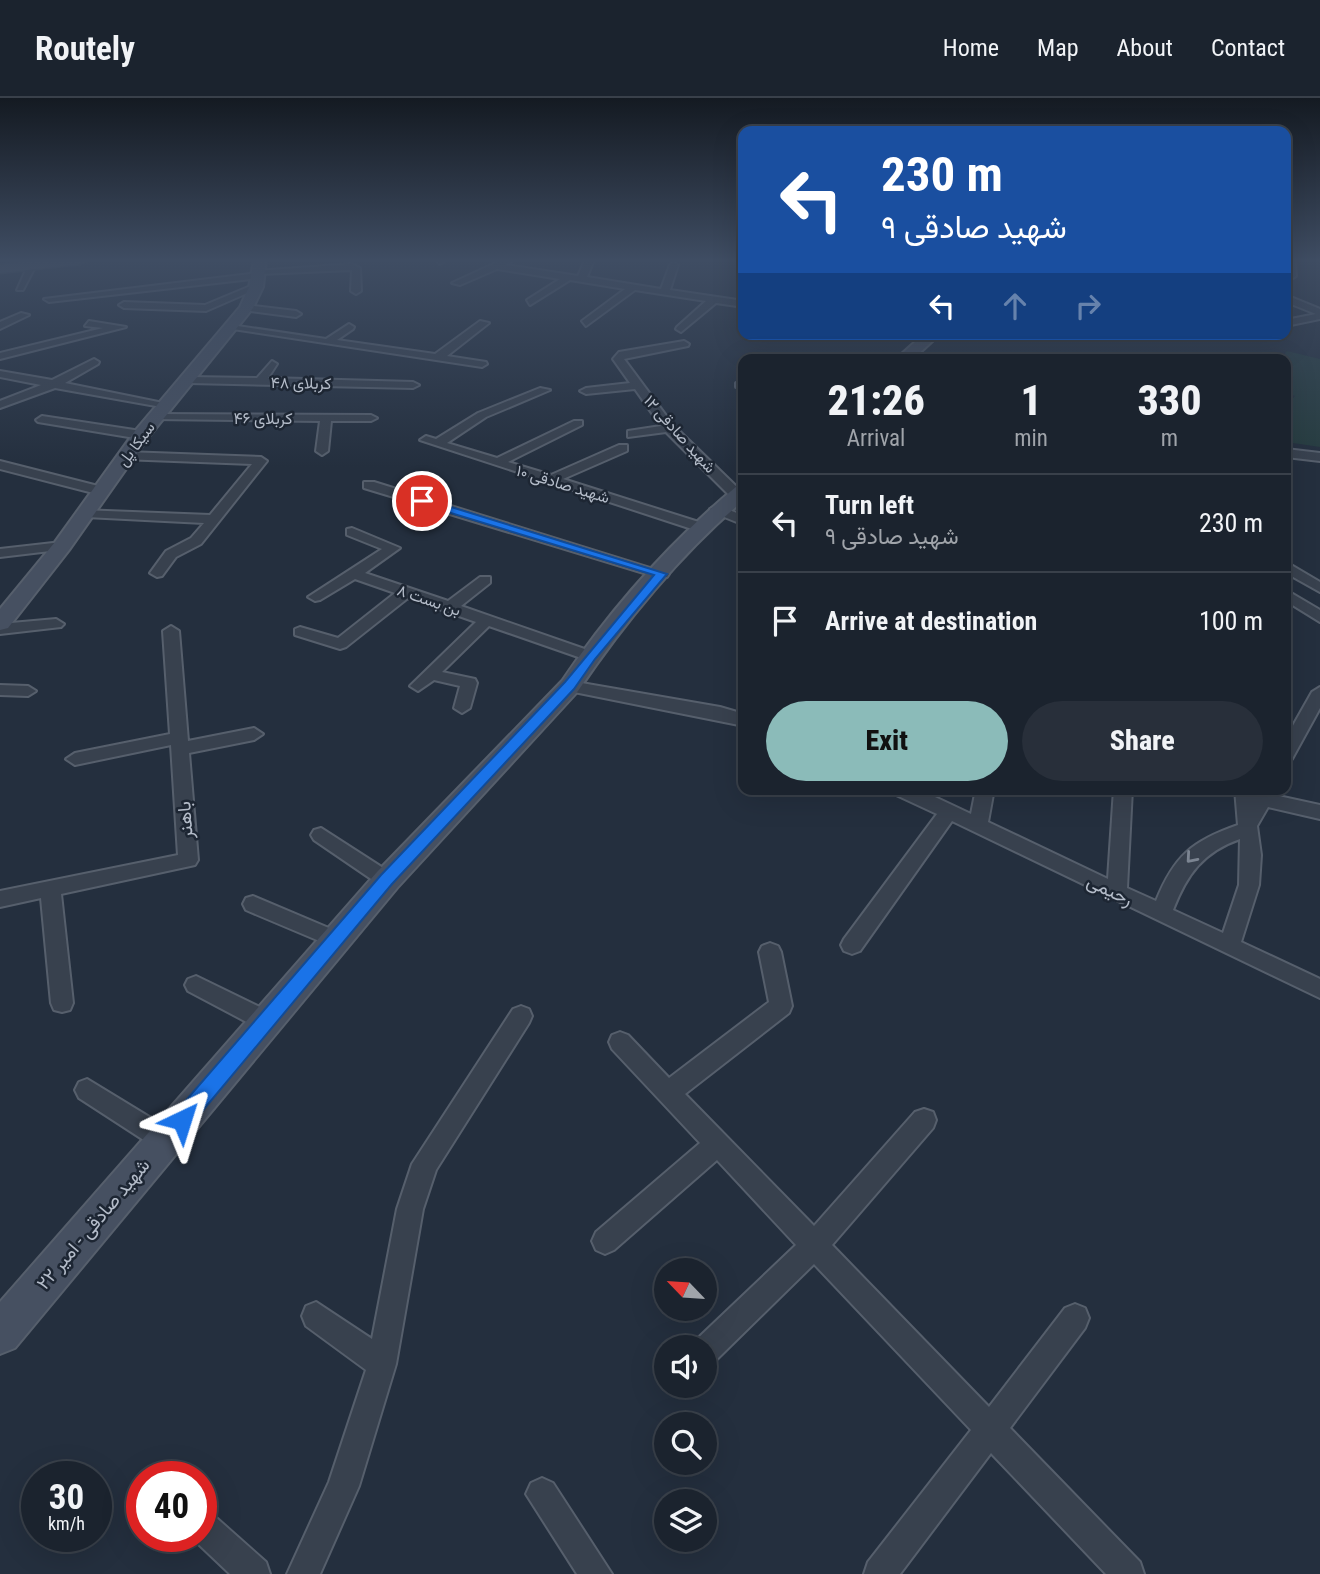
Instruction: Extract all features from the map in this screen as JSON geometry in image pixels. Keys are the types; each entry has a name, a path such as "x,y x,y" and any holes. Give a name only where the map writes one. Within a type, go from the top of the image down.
{"street":[{"path":"0,356 113,329"},
{"name":"سیکا پل","path":"0,623 62,546 141,435 230,329"},
{"path":"237,329 482,365"},
{"path":"328,342 346,329"},
{"path":"437,358 476,329"},
{"path":"910,354 926,340"},
{"name":"شهید صادقی ۱۲","path":"684,344 620,356 618,359 728,508"},
{"path":"0,405 54,384 94,362"},
{"path":"260,382 272,364"},
{"path":"351,384 361,367"},
{"name":"کربلای ۴۶","path":"0,374 54,384 162,411 371,418"},
{"name":"کربلای ۴۸","path":"188,380 413,386"},
{"path":"586,391 636,386"},
{"name":"شهید صادقی ۱۰","path":"544,390 482,415 431,442 551,480 728,508"},
{"path":"322,451 326,418"},
{"path":"42,420 141,435"},
{"path":"496,463 578,423"},
{"path":"632,434 669,428"},
{"path":"551,480 623,448"},
{"path":"1291,454 1320,457"},
{"path":"126,456 261,461 196,541 171,554 157,573"},
{"path":"0,465 101,491"},
{"path":"369,485 662,574"},
{"name":"شهید صادقی - امیر ۲۲","path":"0,1333 387,880 569,685 590,656 662,574 728,508"},
{"path":"86,513 214,519"},
{"path":"315,597 393,548 352,531"},
{"path":"0,552 62,546"},
{"path":"1291,569 1320,588"},
{"name":"بن بست ۸","path":"354,574 590,656"},
{"path":"450,607 485,580"},
{"path":"300,632 340,644 406,592"},
{"path":"1291,597 1320,617"},
{"path":"462,708 470,683 424,680 487,620"},
{"path":"0,629 56,624"},
{"name":"باهنر","path":"0,899 188,860 171,631"},
{"path":"569,685 738,718"},
{"path":"0,690 28,691"},
{"path":"1291,746 1320,692"},
{"path":"75,759 254,734"},
{"name":"رحیمی","path":"914,795 1320,989"},
{"path":"978,826 984,795"},
{"path":"1117,893 1123,795"},
{"path":"1229,947 1249,885 1251,855 1244,795"},
{"path":"1161,914 1174,881 1193,853 1215,839 1247,830 1265,795"},
{"path":"1269,795 1320,812"},
{"path":"852,945 949,812"},
{"path":"321,835 387,880"},
{"path":"50,888 62,1003"},
{"path":"253,904 336,940"},
{"path":"669,1093 781,1006 769,952"},
{"path":"196,985 266,1021"},
{"path":"303,1574 343,1486 383,1364 410,1209 425,1164 521,1016"},
{"path":"620,1042 1128,1574"},
{"path":"87,1090 165,1140"},
{"path":"717,1339 815,1245 924,1120"},
{"path":"605,1241 718,1143"},
{"path":"316,1317 383,1364"},
{"path":"880,1574 1075,1318"},
{"path":"542,1494 596,1574"},
{"path":"217,1540 254,1574"}],"green space":[{"path":"1287,351 1320,359 1320,447 1291,443 1291,400 1295,396 1291,395 1291,354 1285,354"}],"route":[{"path":"182,1120 387,880 569,685 590,656 662,574 422,501"}]}
